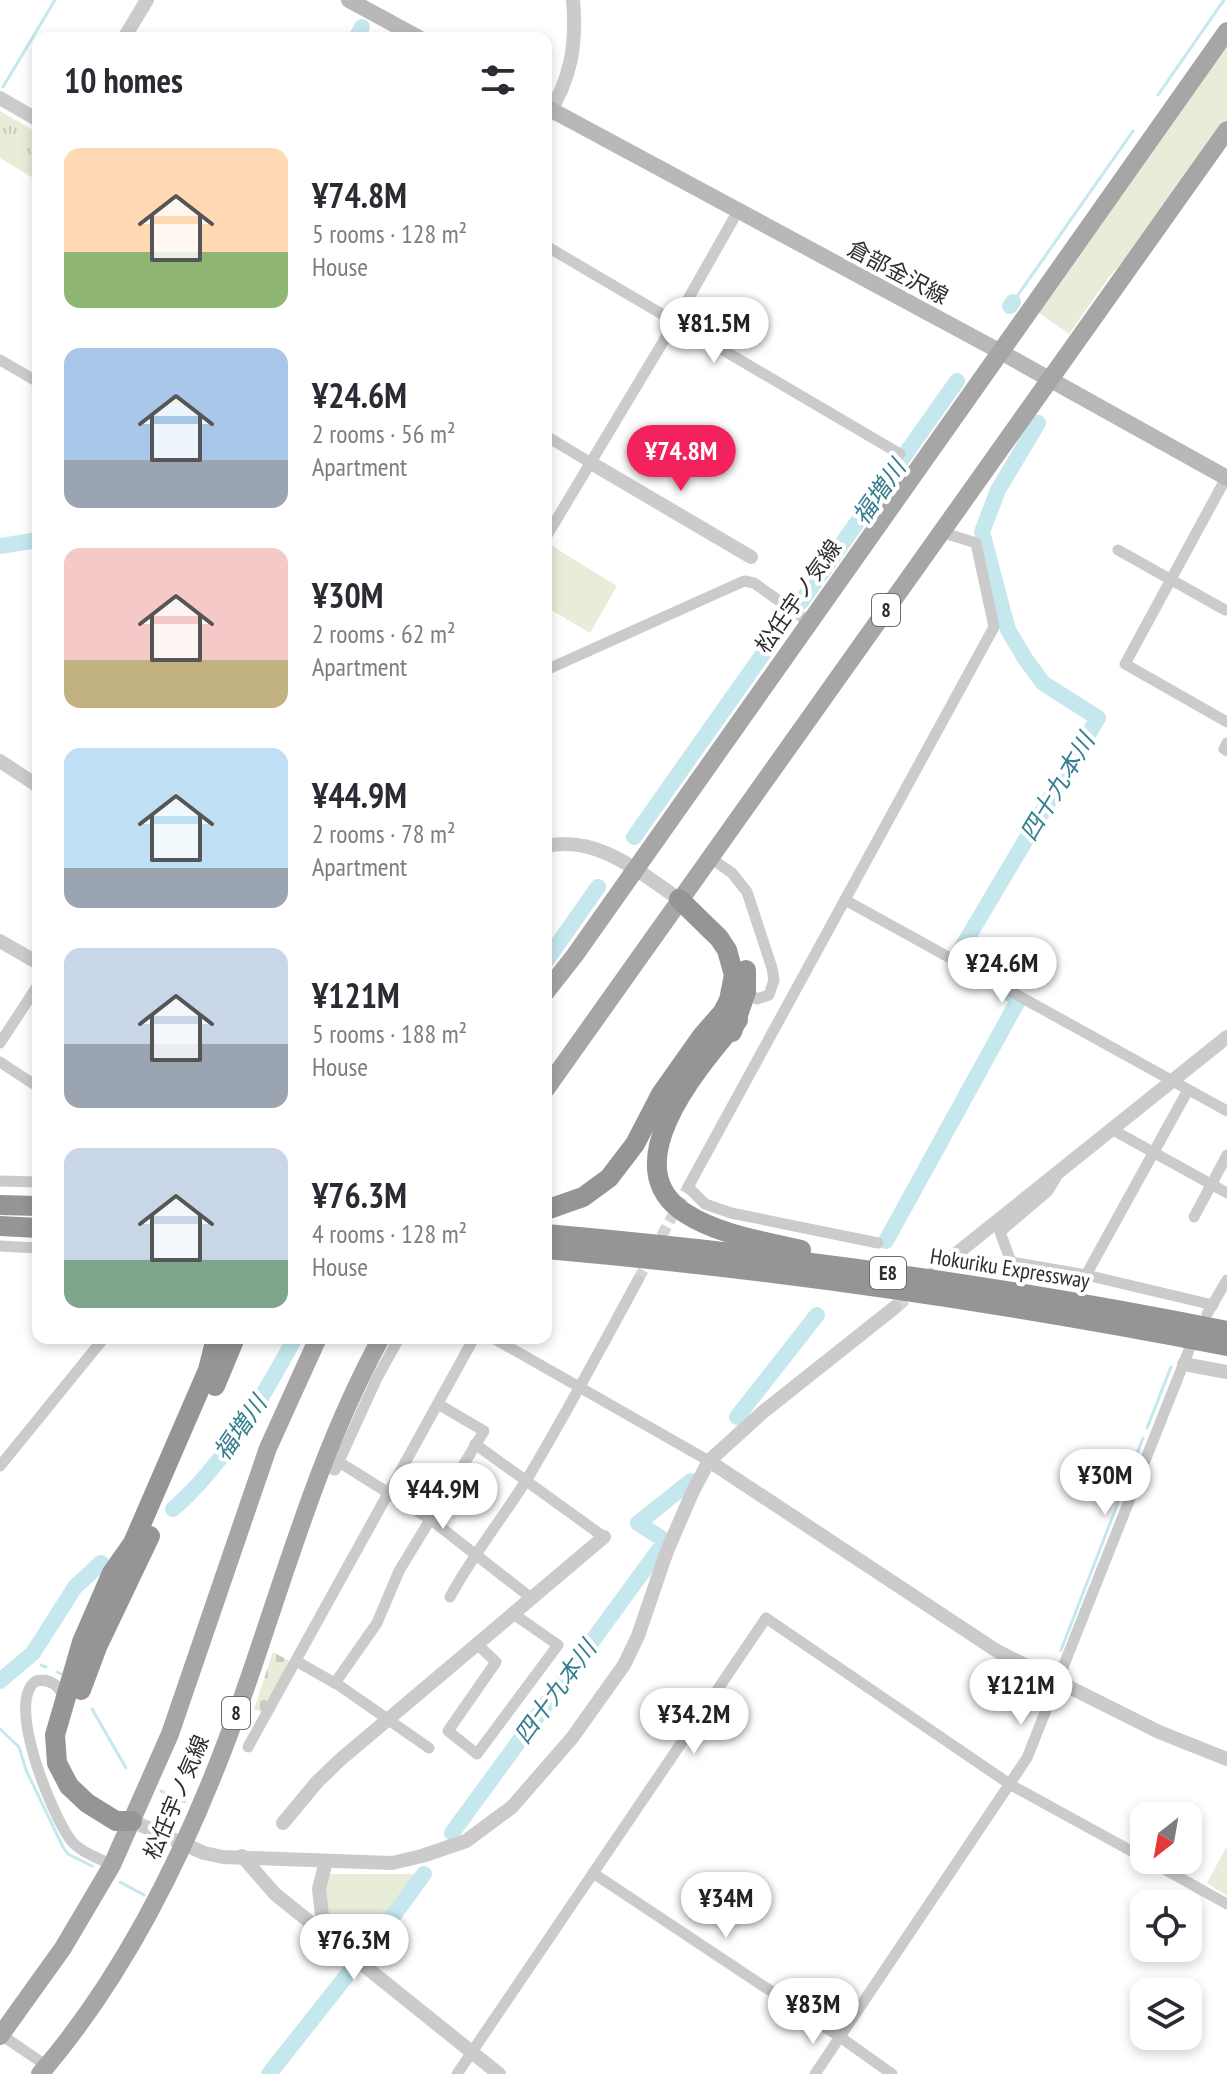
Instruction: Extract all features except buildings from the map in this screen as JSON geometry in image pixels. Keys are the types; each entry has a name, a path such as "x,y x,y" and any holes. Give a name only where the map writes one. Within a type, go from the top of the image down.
{"highway":[{"path":"679,899 702,908 736,941 745,965 746,992 730,1016 702,1036 661,1094 656,1125 656,1156 659,1180 672,1202 704,1223 747,1237 1005,1290"},
{"path":"679,899 719,938 732,962 730,1016"},
{"path":"552,1208 570,1204 596,1189 656,1125"},
{"path":"0,1205 32,1206"},
{"path":"0,1224 32,1222"},
{"path":"0,1224 32,1227"},
{"name":"Hokuriku Expressway","path":"552,1235 822,1264 1005,1290 1227,1331"},
{"name":"Hokuriku Expressway","path":"552,1251 613,1255 940,1296 1227,1346"},
{"path":"132,1821 116,1821 79,1797 62,1775 54,1749 55,1735 65,1699 81,1675 128,1579 208,1370 214,1344"},
{"path":"139,1545 232,1344"},
{"path":"81,1675 67,1728 66,1750 69,1759 86,1788 132,1821"}],"main road":[{"path":"349,0 408,32"},
{"name":"松任宇ノ気線","path":"552,984 1227,31"},
{"name":"倉部金沢線","path":"552,114 999,351 1227,477"},
{"name":"8","path":"552,1080 1227,130"},
{"name":"松任宇ノ気線","path":"0,2035 63,1948 112,1865 184,1696 268,1448 315,1344"},
{"name":"松任宇ノ気線","path":"44,2070 115,1969 176,1864 247,1686 288,1557 330,1464 343,1414 378,1344"}],"street":[{"path":"128,32 147,0"},
{"path":"552,106 564,87 573,56 573,0"},
{"path":"0,98 32,117"},
{"path":"552,527 738,211"},
{"path":"552,250 900,454"},
{"path":"0,360 32,379"},
{"path":"552,440 751,557"},
{"path":"1227,477 1125,664 1227,722"},
{"path":"878,1243 731,1213 705,1204 688,1187 994,627 976,543 941,532"},
{"path":"1118,550 1225,610"},
{"path":"552,667 744,581 754,583 809,622"},
{"path":"1227,743 1224,749 1227,751"},
{"path":"0,761 32,782"},
{"path":"552,845 566,843 588,846 634,869 679,899"},
{"path":"709,857 732,873 747,892 772,968 774,980 769,995 757,999 746,992"},
{"path":"847,901 1227,1111"},
{"path":"0,941 32,960"},
{"path":"0,1043 32,994"},
{"path":"946,1262 1227,1037"},
{"path":"0,1062 32,1083"},
{"path":"1086,1275 1188,1090"},
{"path":"1113,1130 1227,1193"},
{"path":"1194,1217 1227,1155"},
{"path":"1059,1173 1048,1191 1000,1232 1011,1262 1086,1275 1210,1309 1227,1280"},
{"path":"0,1181 32,1182"},
{"path":"0,1246 32,1248"},
{"path":"450,1597 463,1572 477,1556 526,1479 638,1280"},
{"path":"132,1821 204,1853 223,1857 392,1863 466,1841 512,1807 572,1738 624,1665 638,1636 667,1551 709,1461 763,1412 894,1308"},
{"path":"0,1466 99,1344"},
{"path":"396,1344 330,1464 389,1491 530,1597"},
{"path":"248,1747 471,1344"},
{"path":"504,1344 709,1461 997,1651 1159,1732 1227,1759"},
{"path":"815,2074 1027,1758 1187,1357 1227,1372"},
{"path":"335,1683 377,1623 399,1571 484,1431 438,1404"},
{"path":"283,1823 317,1782 476,1643 604,1537 475,1444"},
{"path":"476,1643 496,1662 448,1731 477,1754 558,1645 512,1613"},
{"path":"457,2074 766,1618 1011,1785 1130,1850"},
{"path":"296,1661 335,1683 429,1748"},
{"path":"65,1699 59,1688 49,1681 36,1681 28,1689 24,1703 33,1756 71,1841 112,1865"},
{"path":"242,1856 275,1894 499,2074"},
{"path":"324,1933 319,1889 326,1861"},
{"path":"593,1873 892,2074"},
{"path":"1173,1874 1227,1904"},
{"path":"0,2035 44,2070"}],"green space":[{"path":"1227,42 1227,119 1069,334 1036,311"},
{"path":"0,111 32,130 32,177 0,158"},
{"path":"552,546 617,586 590,633 552,611"},
{"path":"273,1652 291,1662 262,1713 254,1709"},
{"path":"1227,1846 1227,1896 1207,1883"},
{"path":"329,1874 419,1874 360,1949 329,1926 325,1892"}],"waterway":[{"path":"36,32 55,0"},
{"path":"1158,95 1224,0"},
{"path":"359,32 362,27"},
{"path":"3,87 32,38"},
{"path":"1013,302 1133,131"},
{"name":"福増川","path":"1010,306 1013,302"},
{"name":"福増川","path":"801,602 957,381"},
{"name":"四十九本川","path":"958,954 1098,718 1043,683 1026,660 1008,630 982,532 998,490 1038,423"},
{"path":"0,546 32,541"},
{"name":"福増川","path":"634,837 787,620"},
{"name":"福増川","path":"552,952 598,887"},
{"name":"四十九本川","path":"886,1241 1019,999 1004,990"},
{"name":"四十九本川","path":"737,1417 817,1315"},
{"name":"福増川","path":"173,1509 226,1451 292,1344"},
{"path":"1147,1428 1171,1367"},
{"path":"1061,1650 1143,1438"},
{"name":"四十九本川","path":"664,1540 638,1523 691,1481"},
{"name":"四十九本川","path":"452,1833 658,1551"},
{"name":"福増川","path":"0,1681 33,1653 75,1587 101,1563"},
{"path":"41,1665 46,1667"},
{"path":"57,1672 61,1674"},
{"path":"92,1709 126,1768"},
{"path":"0,1729 19,1747 26,1770 63,1847 68,1854 92,1866"},
{"path":"161,1791 185,1802"},
{"name":"四十九本川","path":"366,1953 424,1874"},
{"path":"120,1882 144,1895"},
{"name":"四十九本川","path":"269,2074 355,1965"}],"tunnel":[{"path":"638,1280 688,1187"},
{"path":"894,1308 946,1262"}]}
